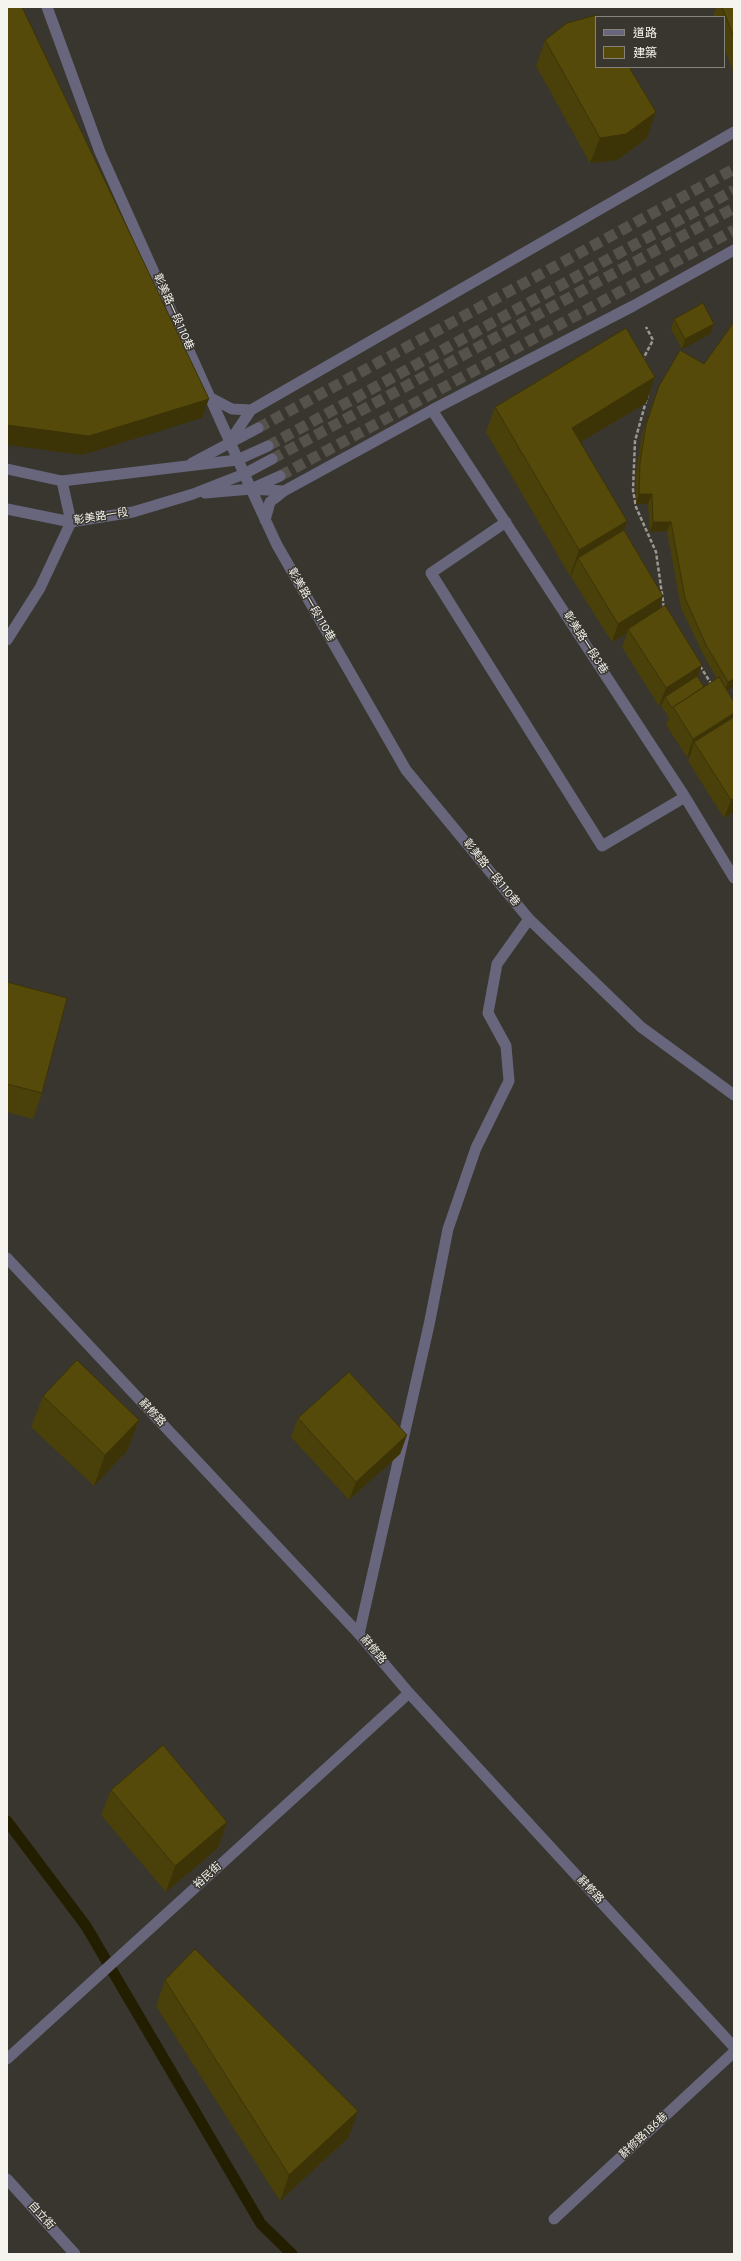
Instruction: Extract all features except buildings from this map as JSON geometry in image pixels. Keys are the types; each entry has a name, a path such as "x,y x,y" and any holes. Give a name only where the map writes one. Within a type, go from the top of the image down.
{"street":[{"name":"彰美路一段110巷","path":"47,7 100,152 265,520 277,545 406,770 528,919 641,1027 734,1095"},
{"path":"230,441 251,410 734,132"},
{"path":"265,520 270,502 284,491 432,410 633,306 734,250"},
{"path":"211,398 232,409 251,410"},
{"name":"彰美路一段3巷","path":"432,410 686,796 734,878"},
{"path":"187,465 230,441 258,428"},
{"path":"7,469 62,481 237,460 268,446"},
{"name":"彰美路一段","path":"7,509 71,522 133,512 193,494 244,474 272,459"},
{"name":"彰美路一段","path":"193,494 251,489 280,476"},
{"path":"7,640 40,588 71,522 62,481"},
{"path":"251,489 284,491"},
{"path":"506,522 431,573 602,846 686,796"},
{"path":"359,1634 429,1325 448,1229 476,1148 509,1081 506,1046 488,1012 497,964 528,919"},
{"name":"辭修路","path":"7,1258 359,1634 409,1693 734,2047"},
{"name":"裕民街","path":"7,2059 409,1693"},
{"name":"辭修路186巷","path":"554,2219 734,2052"},
{"name":"自立街","path":"7,2179 75,2254"}],"path":[{"path":"633,306 653,340 642,360 644,367"},
{"path":"647,387 648,394 635,441 633,490 636,507 656,552 665,615"},
{"path":"696,661 714,687"}],"waterway":[{"path":"7,1821 86,1926 261,2224 292,2254"}],"tunnel":[{"path":"258,428 734,169"},
{"path":"268,446 734,190"},
{"path":"272,459 734,208"},
{"path":"280,476 734,230"}]}
